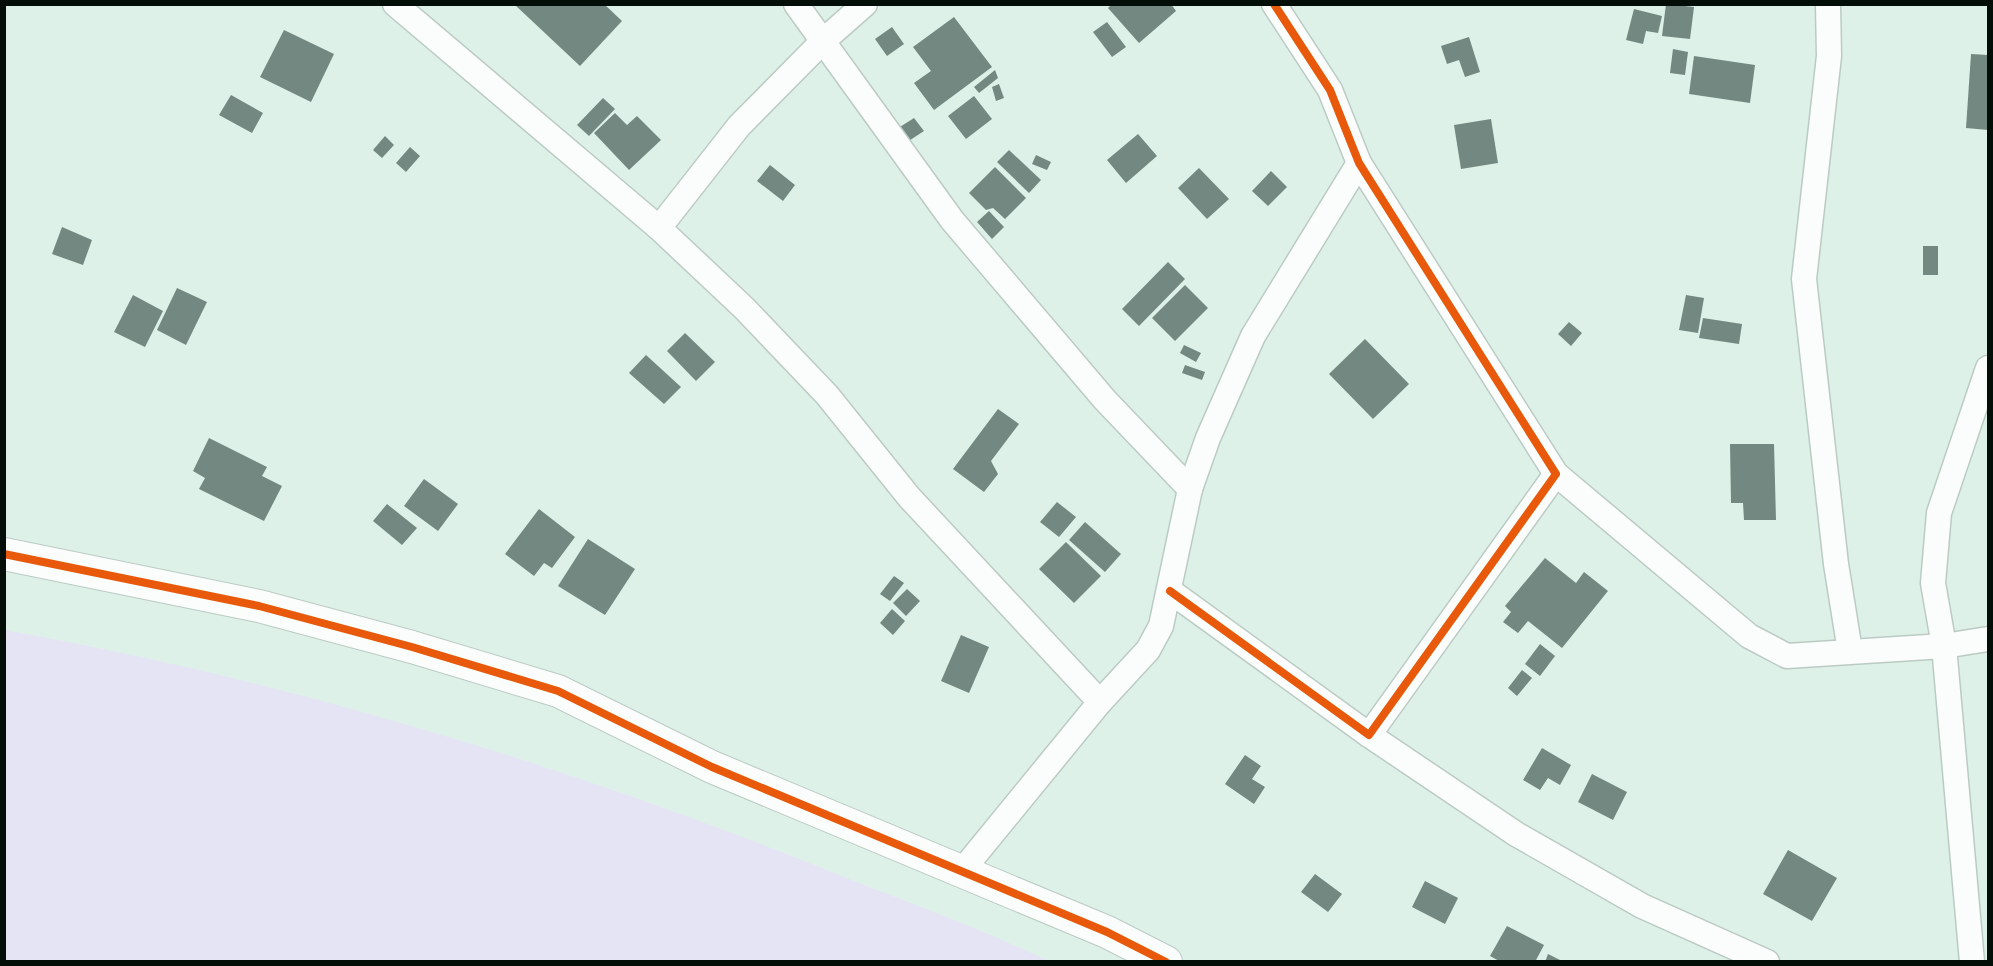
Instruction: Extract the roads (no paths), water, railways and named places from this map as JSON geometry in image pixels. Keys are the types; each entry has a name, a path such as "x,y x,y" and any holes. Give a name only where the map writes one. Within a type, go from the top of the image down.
{"street":[{"path":"395,4 659,228 744,308 827,395 909,497 1100,702"},
{"path":"796,4 952,220 1105,400 1190,489"},
{"path":"659,228 739,126 823,41 865,4"},
{"path":"1274,4 1330,90 1359,163 1556,474 1749,636 1787,656 1944,646 1989,639"},
{"path":"1828,4 1830,56 1804,279 1836,564 1850,651"},
{"path":"961,872 1100,702 1148,650 1161,626 1190,489 1208,438 1253,336 1359,163"},
{"path":"1972,962 1944,646 1934,583 1939,513 1989,368"},
{"path":"1369,735 1556,474"},
{"path":"4,554 259,606 412,646 558,692 712,766 1107,932 1166,962"},
{"path":"1170,591 1369,735 1516,834 1642,906 1767,962"}]}
